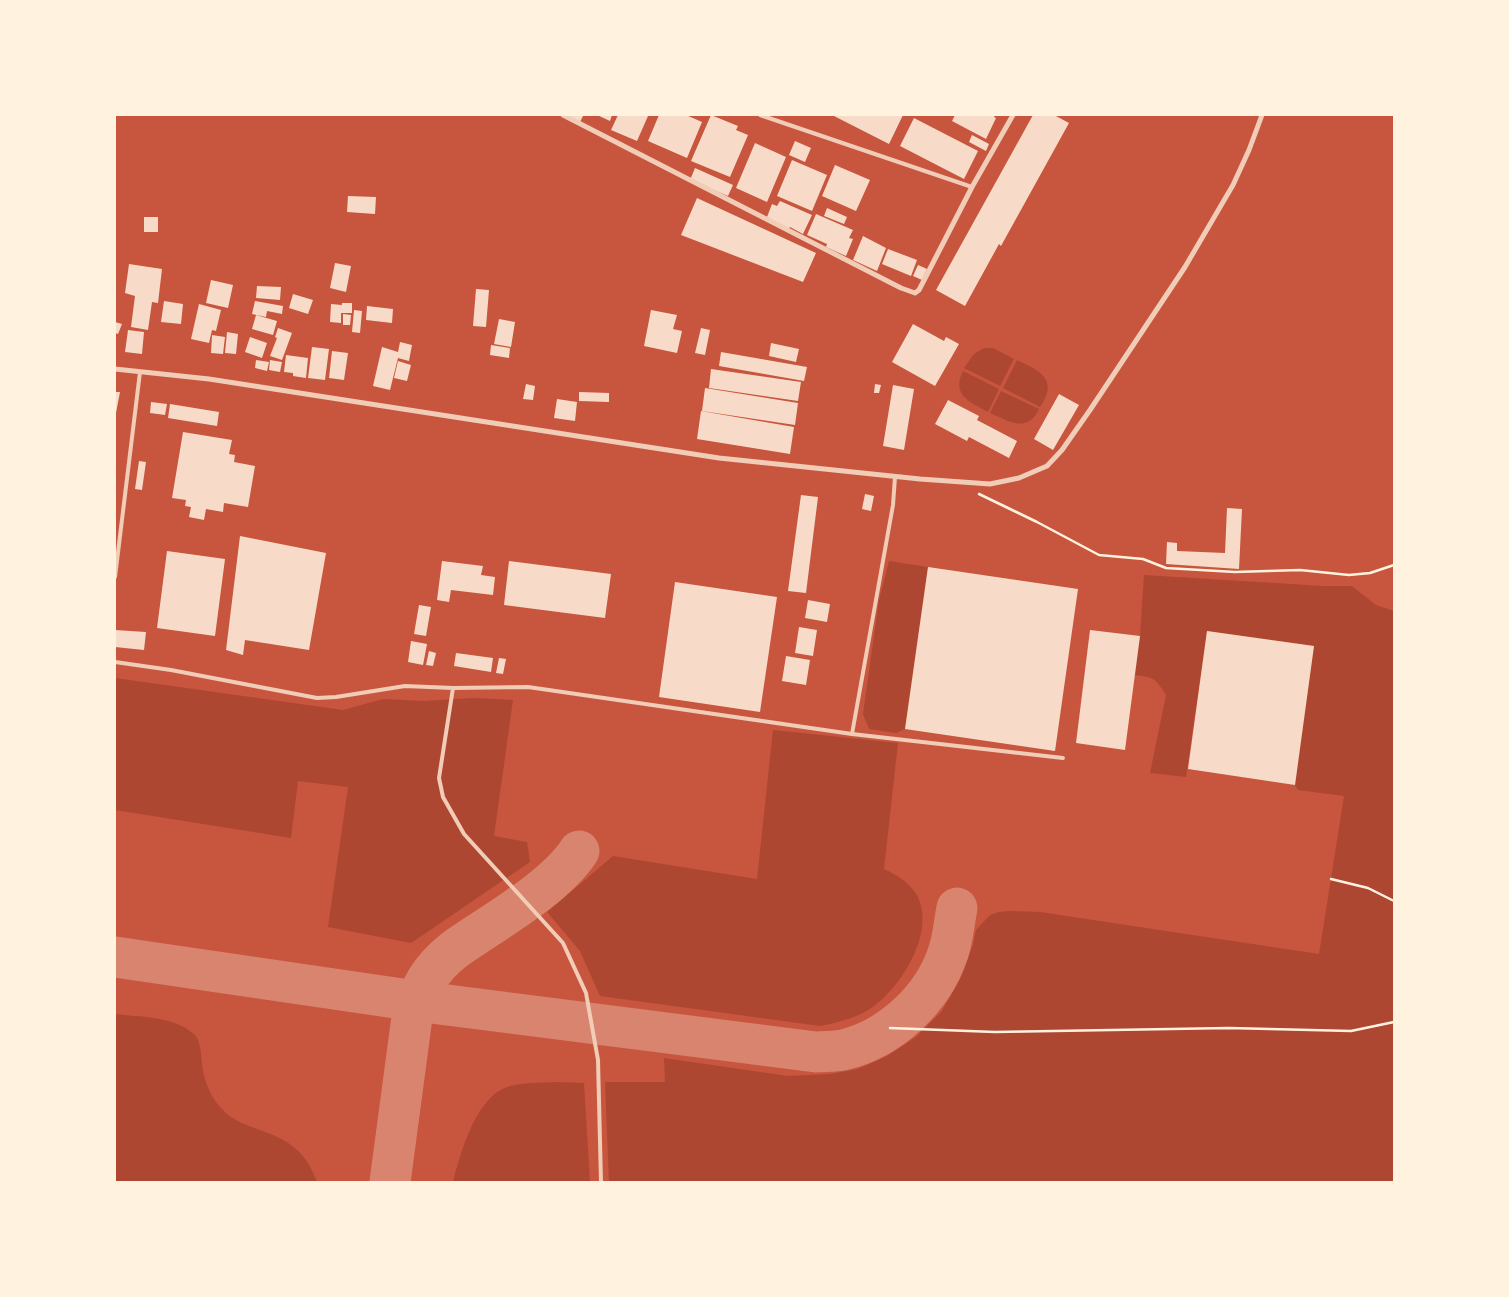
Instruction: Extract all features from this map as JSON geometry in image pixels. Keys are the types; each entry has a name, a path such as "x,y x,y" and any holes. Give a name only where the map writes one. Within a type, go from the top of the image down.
{"street":[{"path":"563,115 814,244 915,293 919,290 972,187 1013,115"},
{"path":"115,369 209,379 718,458 895,477 990,484 1019,478 1047,466 1062,450 1185,267 1232,185 1249,150 1262,115"}],"lane":[{"path":"760,115 972,187"},
{"path":"115,577 140,372"},
{"path":"852,734 893,505 895,477"},
{"path":"115,662 171,670 318,698 405,686 453,688 528,687 852,734 1063,758"},
{"path":"453,688 439,778 443,797 464,834 563,943 586,994 598,1060 601,1182"}],"path":[{"path":"976,493 1037,522 1099,555 1143,559 1166,568 1235,572 1300,570 1349,575 1370,573 1394,565"},
{"path":"1331,879 1368,888 1394,901"},
{"path":"890,1028 995,1032 1229,1028 1351,1031 1394,1022"}],"shaded area":[{"path":"984,348 993,348 1014,359 1000,386 964,368 974,354"},
{"path":"1017,360 1039,372 1047,383 1048,389 1040,407 1003,388"},
{"path":"963,371 999,389 988,412 964,397 959,386"},
{"path":"1001,391 1039,409 1034,417 1023,423 1011,422 990,413"},
{"path":"889,561 928,567 905,729 896,733 869,729 863,714 879,600"},
{"path":"1144,575 1323,586 1352,586 1376,605 1394,611 1394,1182 609,1182 605,1082 665,1082 664,1058 788,1076 830,1074 858,1069 887,1056 916,1037 942,1011 960,979 973,945 976,930 990,915 999,912 1040,912 1319,954 1344,796 1298,790 1295,785 1314,646 1207,631 1186,777 1150,773 1166,695 1160,685 1154,680 1135,675"},
{"path":"115,678 343,710 383,699 423,701 473,698 513,700 494,836 527,842 530,862 411,943 328,927 348,787 298,781 291,838 115,810"},
{"path":"773,730 898,743 884,869 908,884 915,892 921,906 923,921 920,938 906,969 885,996 868,1010 848,1019 820,1026 600,996 580,951 547,912 613,856 757,879"},
{"path":"115,1014 157,1018 178,1024 195,1035 200,1047 206,1082 210,1093 220,1107 235,1120 287,1142 307,1162 317,1182 115,1182"},
{"path":"584,1083 590,1182 453,1182 465,1142 478,1114 486,1102 496,1093 507,1087 519,1084"}],"building":[{"path":"566,115 582,115 583,116 580,122"},
{"path":"597,115 612,115 610,121"},
{"path":"618,115 648,116 637,141 611,130"},
{"path":"659,115 686,115 702,122 687,158 648,141"},
{"path":"711,115 738,126 736,130 748,135 730,177 691,161"},
{"path":"832,115 903,115 889,144"},
{"path":"955,115 995,115 994,117 996,118 986,139 952,121"},
{"path":"1033,115 1054,115 1069,123 1001,246 999,244 965,306 936,290"},
{"path":"914,118 978,151 964,179 900,146"},
{"path":"972,135 989,144 986,151 969,142"},
{"path":"795,141 811,148 805,162 789,155"},
{"path":"755,143 786,157 767,202 736,188"},
{"path":"792,160 827,175 812,211 777,196"},
{"path":"835,165 870,180 856,211 822,196"},
{"path":"695,168 733,185 728,196 690,180"},
{"path":"348,196 376,197 375,214 347,212"},
{"path":"697,198 816,253 803,282 681,235"},
{"path":"780,201 812,215 803,234 790,227 788,230 767,217 772,204 777,206"},
{"path":"827,208 847,217 844,224 824,216"},
{"path":"816,214 853,230 849,238 853,239 846,256 826,247 827,244 807,235"},
{"path":"144,217 158,217 158,232 144,232"},
{"path":"863,236 886,248 877,271 853,260"},
{"path":"888,249 917,260 911,276 882,264"},
{"path":"335,263 351,266 346,292 330,288"},
{"path":"129,264 162,269 158,303 152,302 148,330 131,327 135,296 125,293"},
{"path":"918,265 927,269 922,280 913,276"},
{"path":"211,280 233,285 228,308 206,303"},
{"path":"257,286 281,287 280,300 256,298"},
{"path":"476,289 489,290 486,327 473,326"},
{"path":"293,294 313,300 308,314 289,308"},
{"path":"164,301 183,304 181,324 161,322"},
{"path":"255,301 283,306 282,314 267,311 266,317 252,314"},
{"path":"342,303 352,303 352,313 341,313 341,323 330,322 331,304 342,305"},
{"path":"199,304 221,310 216,331 212,330 209,343 191,339"},
{"path":"367,306 393,309 392,323 366,320"},
{"path":"354,310 362,311 360,333 352,332"},
{"path":"651,310 677,315 673,329 682,331 677,353 644,346"},
{"path":"343,314 351,315 350,325 343,325"},
{"path":"256,315 277,321 273,335 252,329"},
{"path":"499,319 515,322 511,347 494,344"},
{"path":"115,322 122,324 118,334 115,333"},
{"path":"913,324 944,341 946,337 959,344 935,386 892,362"},
{"path":"278,328 292,333 282,360 270,356 277,338 275,337"},
{"path":"701,328 710,330 705,355 695,353"},
{"path":"128,330 144,332 142,354 125,352"},
{"path":"227,332 238,334 236,354 225,353"},
{"path":"212,335 225,337 223,354 211,353"},
{"path":"250,337 267,343 262,358 245,352"},
{"path":"400,342 412,345 409,361 398,358 390,390 373,386 382,347 398,352"},
{"path":"771,343 799,349 796,362 769,356"},
{"path":"491,345 510,348 509,358 490,355"},
{"path":"312,347 329,349 325,380 308,378"},
{"path":"332,351 348,353 344,380 329,378"},
{"path":"721,352 807,367 804,381 719,366"},
{"path":"286,355 308,358 306,378 284,372"},
{"path":"256,360 269,362 267,371 255,368"},
{"path":"270,360 282,362 280,372 269,370"},
{"path":"398,361 411,365 407,381 394,378"},
{"path":"711,369 801,382 798,401 709,388"},
{"path":"526,384 535,386 533,400 523,399"},
{"path":"875,384 881,385 879,393 874,393"},
{"path":"893,385 914,389 904,450 883,446"},
{"path":"705,388 798,403 795,425 702,411"},
{"path":"115,392 120,392 116,413 115,413"},
{"path":"579,392 609,393 609,402 579,401"},
{"path":"1059,394 1079,405 1053,450 1034,439"},
{"path":"557,399 577,402 575,421 554,418"},
{"path":"948,400 979,416 977,420 1017,441 1009,458 969,437 967,441 935,424"},
{"path":"151,402 167,404 165,415 150,413"},
{"path":"170,404 219,412 217,426 168,418"},
{"path":"701,411 794,427 790,454 697,439"},
{"path":"183,432 232,440 229,454 235,455 234,462 255,466 248,507 224,503 223,512 206,509 204,520 189,517 191,507 185,506 186,500 172,498"},
{"path":"139,461 146,462 142,490 135,489"},
{"path":"865,494 874,496 871,511 862,509"},
{"path":"801,495 818,497 806,593 788,591"},
{"path":"1227,508 1242,509 1239,569 1166,564 1167,542 1177,543 1177,551 1225,553"},
{"path":"240,536 326,553 309,650 245,640 243,655 226,650"},
{"path":"167,551 225,559 215,636 157,628"},
{"path":"442,561 483,566 481,575 495,577 493,595 451,590 449,602 437,600"},
{"path":"509,561 611,574 605,618 504,605"},
{"path":"928,567 1078,589 1055,751 905,729"},
{"path":"675,582 777,597 760,712 659,697"},
{"path":"808,600 830,604 827,622 805,618"},
{"path":"419,605 431,607 426,636 414,634"},
{"path":"799,627 817,630 813,656 795,653"},
{"path":"115,630 146,632 144,650 115,647"},
{"path":"1090,630 1140,636 1125,750 1076,743"},
{"path":"1207,631 1314,646 1295,785 1188,769"},
{"path":"411,641 427,644 423,665 408,662"},
{"path":"429,651 436,653 433,666 426,665"},
{"path":"456,653 493,658 491,672 454,666"},
{"path":"786,656 810,660 806,685 782,681"},
{"path":"499,658 506,659 503,674 496,673"}],"taxiway":[{"path":"390,1182 412,1017 427,979 438,964 454,950 521,905 554,879 579,851"},
{"path":"115,957 416,1001 816,1052 843,1050 860,1045 877,1037 908,1015 921,1001 941,970 948,953 957,908"}]}
